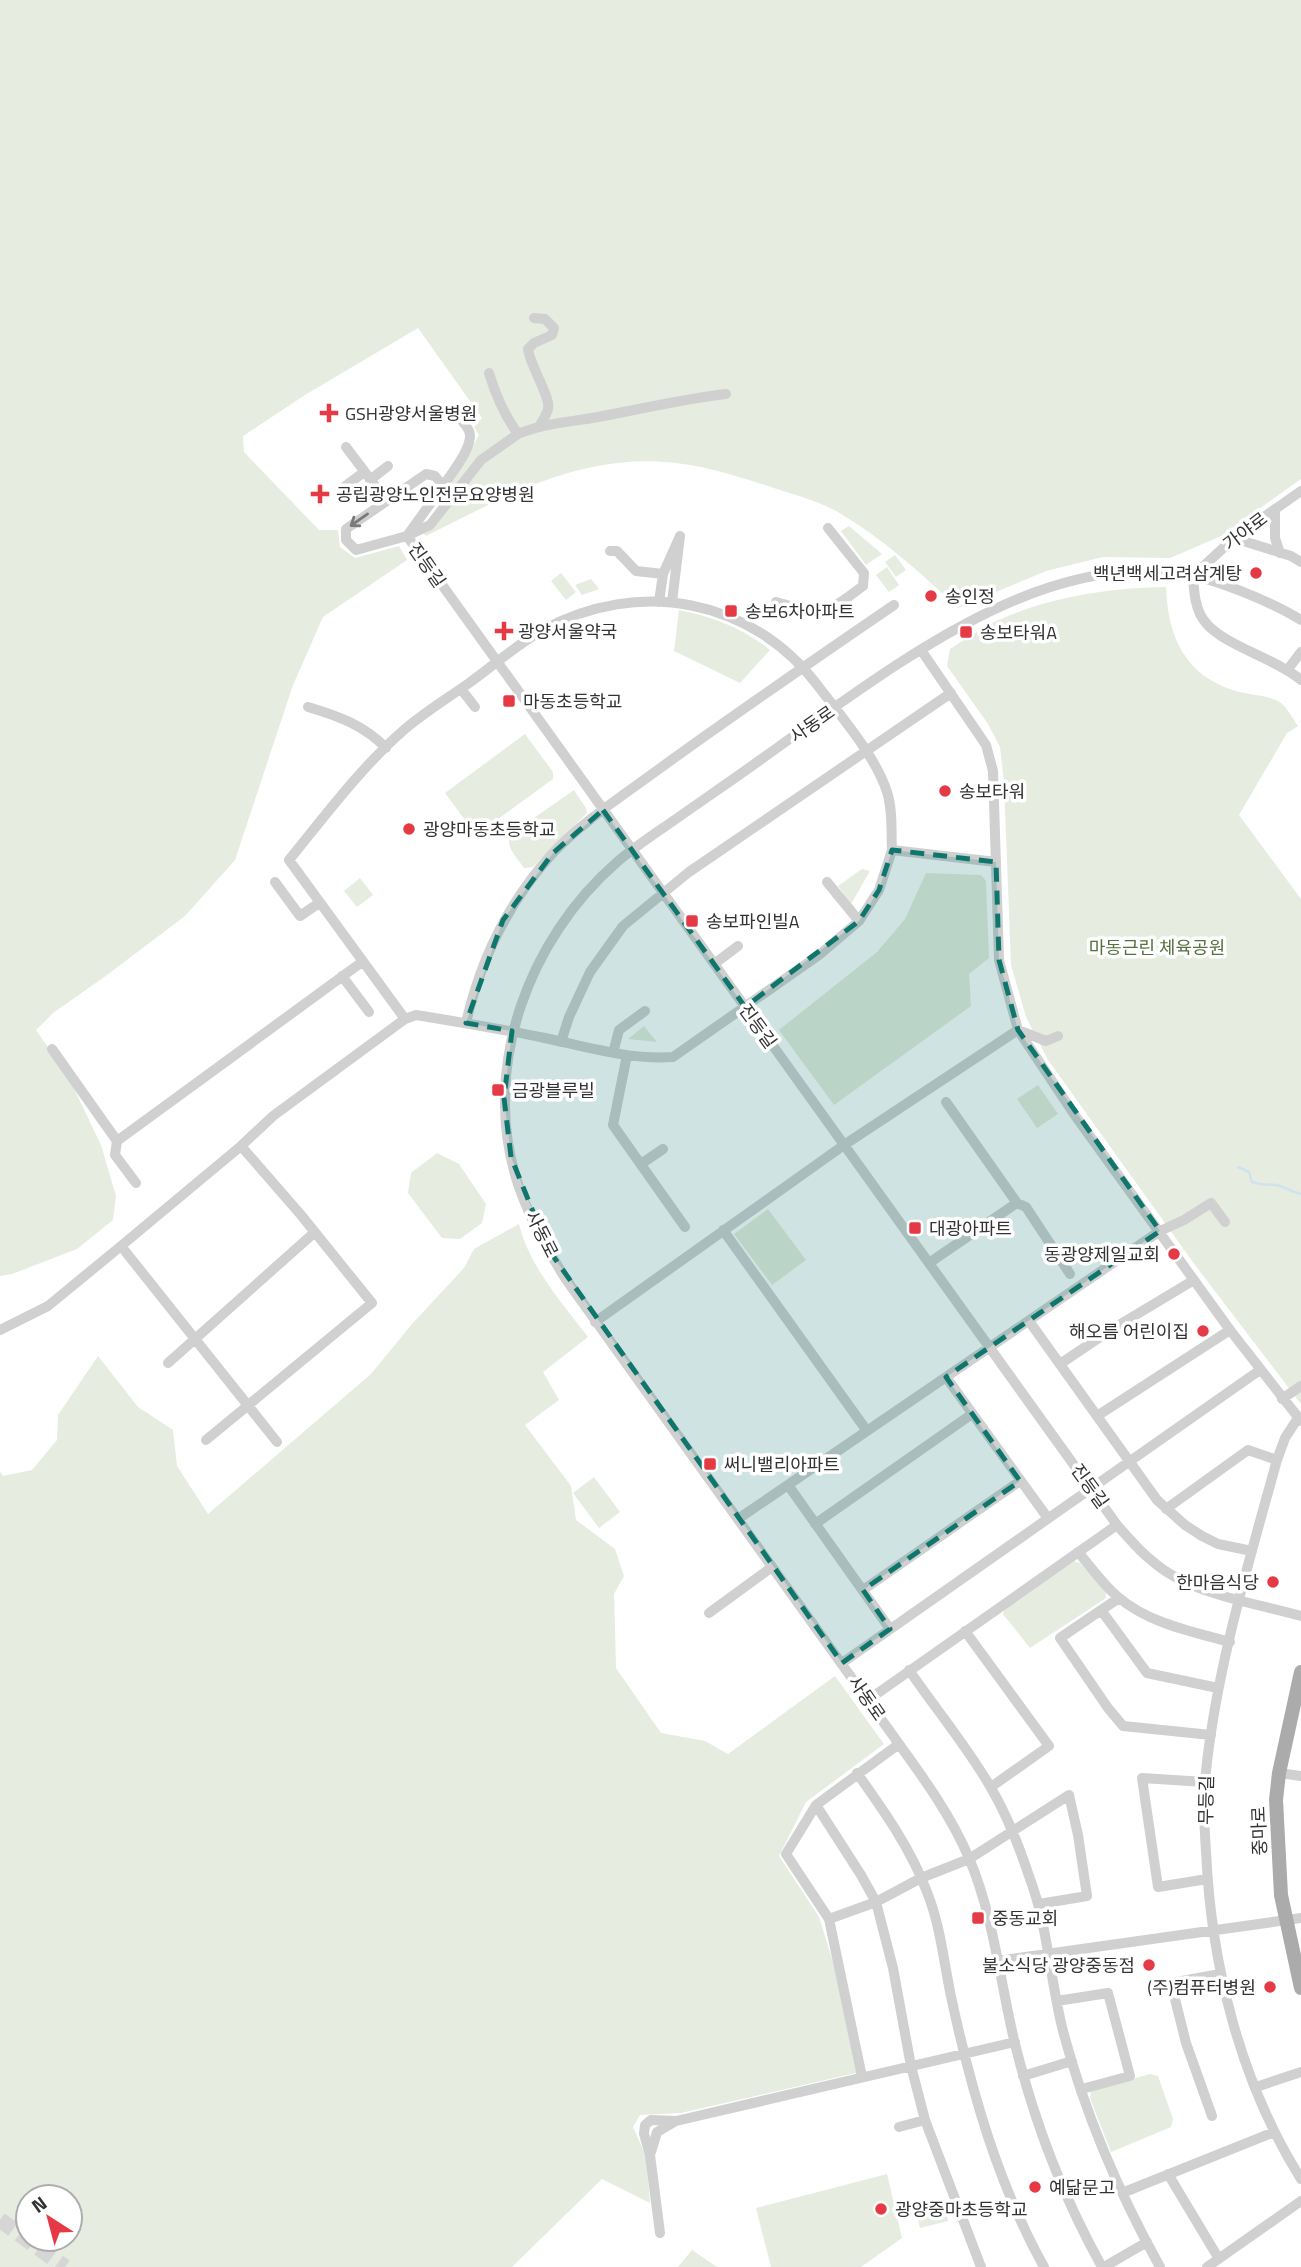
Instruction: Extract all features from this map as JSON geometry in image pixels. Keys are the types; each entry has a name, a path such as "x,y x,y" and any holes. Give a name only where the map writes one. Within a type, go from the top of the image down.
{"main road":[{"name":"중마로","path":"1301,1672 1279,1773 1276,1800 1281,1895 1301,1988"}],"street":[{"path":"534,318 545,319 554,328 552,335 534,343 528,349 530,362 547,395 549,407 540,425"},
{"path":"489,373 497,400 519,434"},
{"name":"진등길","path":"726,394 540,425 519,434 481,460 430,525 407,536 1117,1525 1152,1562 1176,1577 1199,1587 1301,1615"},
{"path":"443,486 435,477 426,474 346,529 346,540 356,550 407,536 443,486 466,449 470,438 469,430 459,417"},
{"path":"346,446 386,500"},
{"path":"343,488 388,466"},
{"name":"가야로","path":"1193,576 1234,538 1301,491"},
{"path":"1275,509 1275,538 1293,555"},
{"path":"776,602 814,612 823,611 833,609 863,586 864,573 828,528"},
{"path":"659,602 663,574 680,536 672,602"},
{"path":"1234,538 1293,555"},
{"path":"610,551 618,551 636,571 663,574"},
{"name":"사동로","path":"1103,2267 1060,2181 1039,2127 1023,2076 986,1906 970,1859 955,1829 934,1793 595,1322 548,1250 516,1180 509,1143 504,1098 512,1031 529,983 551,939 588,890 632,850 835,708 950,632 1007,603 1062,584 1104,574 1155,572 1193,576 1248,594 1301,621"},
{"path":"1193,576 1195,599 1206,623 1227,639 1288,669 1301,680"},
{"path":"0,1330 48,1306 241,1146 273,1116 405,1019 416,1015 512,1031 613,1053 652,1058 673,1057 819,955 859,921 879,890 892,850 887,792 866,750 803,667 747,624 721,613 672,602 626,602 571,618 542,631 405,729 363,771 289,860 405,1019"},
{"path":"466,1023 472,997 503,920 553,853 603,810 894,605"},
{"name":"무등길","path":"922,650 986,745 993,771 999,960 1018,1030 1074,1114 1230,1330 1300,1419 1285,1438 1252,1551 1219,1688 1205,1782 1207,1879 1220,1974 1256,2087 1274,2132 1301,2179"},
{"path":"1288,669 1301,652"},
{"path":"461,688 475,707"},
{"path":"561,1042 569,1017 590,972 623,926 662,892 951,693"},
{"path":"308,707 355,724 371,733 386,748"},
{"path":"892,850 996,862"},
{"path":"827,882 859,921"},
{"path":"275,883 300,916 319,903"},
{"path":"713,964 738,946"},
{"path":"117,1141 362,962"},
{"path":"342,976 369,1012"},
{"path":"613,1053 619,1030 645,1011"},
{"path":"595,1322 844,1145 1018,1030 1046,1041 1058,1036"},
{"path":"52,1049 117,1141 115,1155 135,1184"},
{"path":"627,1055 613,1125 685,1227"},
{"path":"946,1102 1017,1203 1026,1207 1070,1274"},
{"path":"206,1440 372,1303 241,1146"},
{"path":"641,1164 663,1149"},
{"path":"929,1263 1017,1203"},
{"path":"738,1519 1160,1231 1184,1220 1210,1203 1225,1222"},
{"path":"723,1230 867,1431"},
{"path":"168,1363 315,1232"},
{"path":"121,1246 276,1442"},
{"path":"1060,1364 1194,1280"},
{"path":"1029,1321 1166,1509 1185,1525 1218,1544 1252,1551"},
{"path":"1097,1416 1230,1330"},
{"path":"842,1663 1260,1370"},
{"path":"946,1377 1047,1517"},
{"path":"1282,1399 1301,1386"},
{"path":"816,1524 972,1414"},
{"path":"1166,1509 1248,1450 1277,1460"},
{"path":"863,1590 1020,1481"},
{"path":"788,1485 890,1629"},
{"path":"868,1700 1117,1525"},
{"path":"1078,1552 1119,1598 1150,1616 1186,1631 1230,1642"},
{"path":"709,1613 772,1567"},
{"path":"1119,1598 1060,1638 1123,1726 1211,1735"},
{"path":"1101,1610 1147,1673 1219,1688"},
{"path":"965,1631 1049,1746 991,1787"},
{"path":"909,1670 991,1787 1012,1832 1039,1904 1047,1954 1072,2061 1107,2160 1160,2267"},
{"path":"862,2077 829,1919 786,1854 816,1805 899,1744"},
{"path":"857,1773 904,1844 935,1914 976,2101 1021,2222 1044,2267"},
{"path":"1279,1773 1301,1776"},
{"path":"1205,1782 1142,1778 1158,1887 1207,1879"},
{"path":"829,1919 876,1902 921,1878 970,1859 1069,1795 1087,1896 1039,1904"},
{"path":"816,1805 876,1902 925,2120 981,2267"},
{"path":"997,1961 1301,1918"},
{"path":"1212,2116 1186,2043 1171,1983 1220,1974"},
{"path":"1057,2001 1108,1993 1130,2076 1082,2089"},
{"path":"660,2233 650,2155 644,2134 645,2125 651,2120 676,2120 1015,2042"},
{"path":"1023,2076 1072,2061"},
{"path":"1256,2087 1301,2072"},
{"path":"899,2127 925,2120"},
{"path":"1122,2193 1274,2132"},
{"path":"1168,2174 1219,2259"},
{"path":"1207,2267 1301,2201"},
{"path":"1103,2267 1147,2242"}],"highlighted area":[{"path":"603,810 745,1007 859,921 879,890 892,850 996,862 999,960 1018,1030 1160,1231 946,1377 1020,1481 863,1590 890,1629 842,1663 548,1249 511,1157 504,1098 512,1031 466,1023 503,920 553,853"}],"green space":[{"path":"0,0 1301,0 1301,479 1221,536 1170,558 1103,557 1046,571 958,608 901,557 838,512 814,501 750,480 684,464 640,461 570,472 507,496 426,536 423,533 479,435 474,427 482,418 418,328 305,395 243,436 244,452 319,530 338,530 340,547 355,558 399,546 407,560 323,617 293,685 235,860 185,916 53,1013 36,1030 68,1076 101,1145 116,1196 113,1220 77,1249 0,1276"},
{"path":"849,526 882,554 866,565 841,531"},
{"path":"895,555 906,570 896,577 885,562"},
{"path":"887,567 899,585 889,592 876,575"},
{"path":"561,573 576,592 566,600 551,581"},
{"path":"591,579 599,589 582,595 575,585"},
{"name":"마동근린 체육공원","path":"1166,587 1167,605 1176,638 1192,665 1218,684 1278,701 1298,726 1287,733 1239,815 1301,899 1301,1404 1195,1265 1048,1060 1026,1017 1011,965 1004,783 1000,747 988,724 947,666 950,649 988,625 1021,611 1082,595"},
{"path":"679,610 727,624 770,650 740,683 674,651"},
{"path":"525,734 553,772 553,779 476,835 445,793"},
{"path":"574,790 587,813 533,867 524,868 510,847 511,834"},
{"path":"862,869 870,871 851,904 838,886"},
{"path":"926,873 981,875 986,881 989,958 969,974 971,1006 834,1105 779,1030 877,952 905,919"},
{"path":"360,878 373,895 357,907 344,891"},
{"path":"644,1026 657,1042 628,1039"},
{"path":"1038,1085 1058,1114 1037,1128 1017,1099"},
{"path":"437,1153 459,1164 486,1204 482,1223 460,1239 442,1238 408,1193 411,1173"},
{"path":"768,1209 806,1260 772,1285 734,1234"},
{"path":"519,1224 538,1269 588,1337 543,1372 559,1400 525,1425 571,1486 576,1520 615,1549 624,1576 614,1594 616,1668 661,1733 705,1741 728,1754 835,1676 884,1744 806,1802 779,1856 819,1917 834,1965 856,2073 681,2113 640,2115 633,2127 646,2156 650,2203 602,2179 512,2267 0,2267 0,1472 3,1476 32,1470 57,1440 58,1415 98,1356 138,1407 173,1430 177,1466 208,1514 371,1374 412,1324 464,1268 474,1249"},
{"path":"594,1477 620,1512 599,1528 573,1493"},
{"path":"1073,1561 1080,1563 1106,1591 1106,1598 1030,1648 1003,1614 1005,1608"},
{"path":"1150,2074 1158,2076 1173,2119 1171,2127 1111,2152 1090,2098 1091,2091"},
{"path":"887,2174 902,2238 861,2267 771,2267 756,2208"},
{"path":"944,2204 948,2221 920,2228 916,2211"},
{"path":"692,2250 717,2267 678,2267"}],"waterway":[{"path":"1238,1167 1249,1172 1252,1182 1277,1185 1301,1194"}],"tunnel":[{"path":"0,2220 65,2267"}],"place":[{"name":"GSH광양서울병원","path":"329,413"},
{"name":"공립광양노인전문요양병원","path":"320,494"},
{"name":"백년백세고려삼계탕","path":"1256,573"},
{"name":"송인정","path":"931,596"},
{"name":"송보6차아파트","path":"731,611"},
{"name":"광양서울약국","path":"504,631"},
{"name":"송보타워A","path":"966,632"},
{"name":"마동초등학교","path":"509,701"},
{"name":"송보타워","path":"945,791"},
{"name":"광양마동초등학교","path":"409,829"},
{"name":"송보파인빌A","path":"692,921"},
{"name":"금광블루빌","path":"498,1090"},
{"name":"대광아파트","path":"915,1228"},
{"name":"동광양제일교회","path":"1174,1254"},
{"name":"해오름 어린이집","path":"1203,1331"},
{"name":"써니밸리아파트","path":"710,1464"},
{"name":"한마음식당","path":"1273,1582"},
{"name":"중동교회","path":"978,1918"},
{"name":"불소식당 광양중동점","path":"1149,1965"},
{"name":"(주)컴퓨터병원","path":"1270,1987"},
{"name":"예닮문고","path":"1035,2187"},
{"name":"광양중마초등학교","path":"881,2209"}]}
